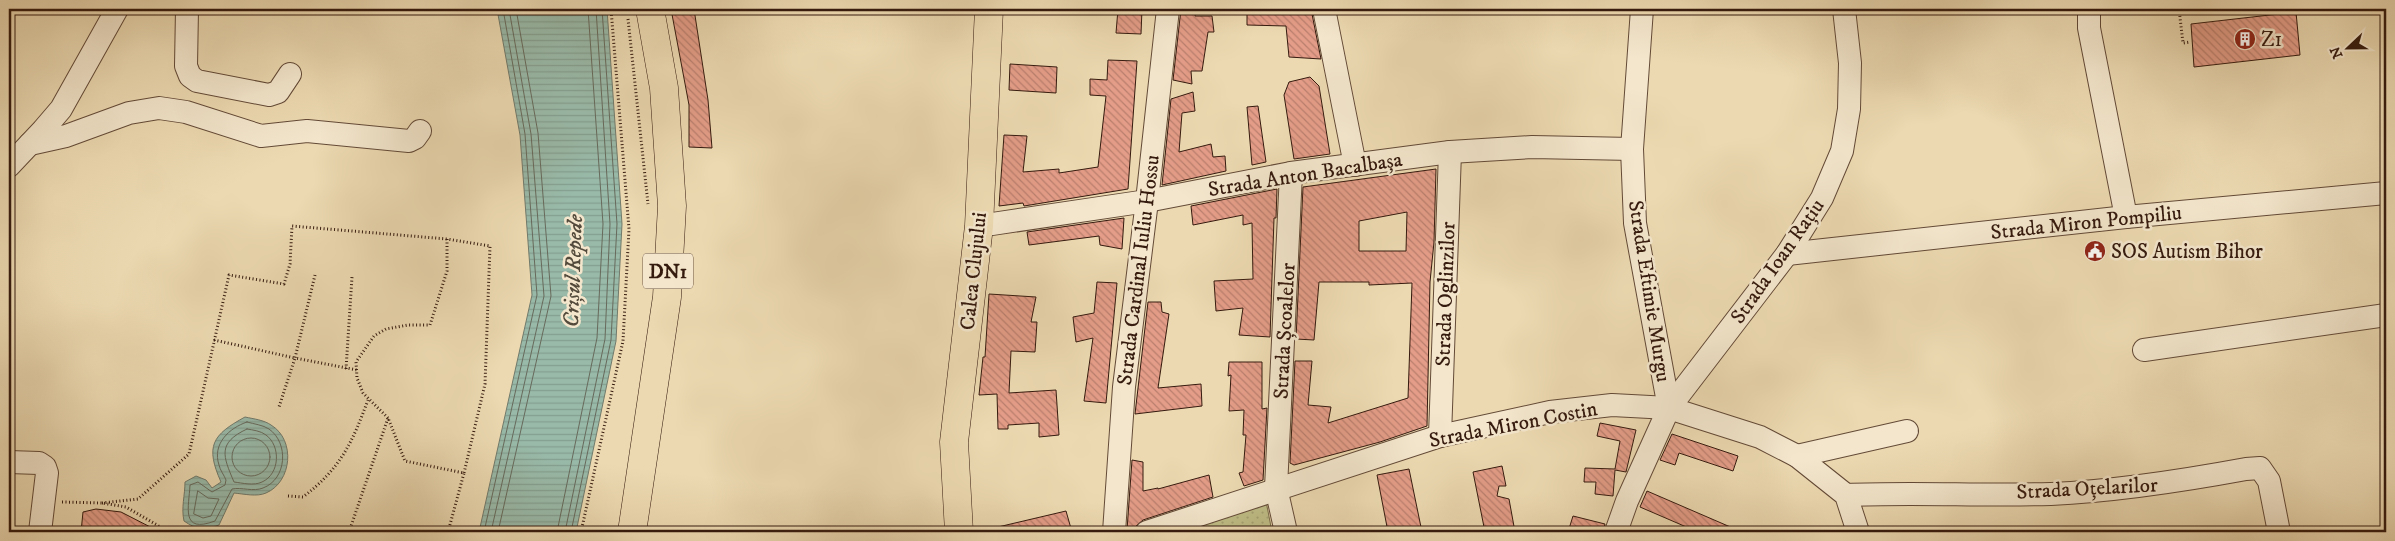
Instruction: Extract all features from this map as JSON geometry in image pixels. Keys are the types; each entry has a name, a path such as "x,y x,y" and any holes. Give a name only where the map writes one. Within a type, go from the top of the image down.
{"main road":[{"name":"Calea Clujului","path":"959,532 954,442 979,226 989,9"},
{"name":"DN1","path":"632,532 667,297 672,206 664,88 639,13"}],"street":[{"path":"9,166 61,108 117,9"},
{"path":"187,9 186,66 190,76 197,81 269,95 278,92 290,74"},
{"name":"Strada Cardinal Iuliu Hossu","path":"1114,532 1124,387 1168,9"},
{"path":"1324,9 1355,165"},
{"name":"Strada Eftimie Murgu","path":"1616,532 1627,500 1669,408 1635,223 1632,149 1642,9"},
{"name":"Strada Ioan Rațiu","path":"1669,408 1787,254 1822,198 1842,151 1849,109 1850,63 1844,9"},
{"path":"2104,9 2089,19 2126,217"},
{"path":"30,144 66,136 129,113 159,108 186,112 261,136 307,132 409,141 415,138 420,131"},
{"name":"Strada Anton Bacalbașa","path":"979,226 1147,201 1291,173 1450,152 1532,146 1632,149"},
{"name":"Strada Oglinzilor","path":"1440,436 1450,152"},
{"name":"Strada Școalelor","path":"1286,532 1276,488 1291,173"},
{"name":"Strada Miron Pompiliu","path":"1787,254 2126,217 2386,193"},
{"path":"2144,350 2386,316"},
{"name":"Strada Miron Costin","path":"1147,532 1276,488 1440,436 1550,412 1603,406 1669,408 1760,437 1797,456 1846,495"},
{"path":"1797,456 1907,432"},
{"path":"9,462 39,463 45,467 47,473 40,532"},
{"name":"Strada Oțelarilor","path":"1846,495 1906,492 2051,494 2154,486 2260,468 2269,481 2279,532"},
{"path":"1846,495 1858,532"}],"path":[{"path":"581,532 624,342 629,229 611,9"},
{"path":"2180,9 2183,43 2190,42"},
{"path":"2239,9 2240,15"},
{"path":"639,13 648,206"},
{"path":"102,503 138,498 189,454 229,275 284,284 290,264 292,226 447,239 490,246 485,384 448,532"},
{"path":"447,239 447,271 430,325 408,325 386,329 374,336 356,362 357,378 368,400 388,418 405,461 464,474"},
{"path":"279,407 295,358 315,275"},
{"path":"346,369 352,277"},
{"path":"214,340 357,370"},
{"path":"288,496 303,497 335,468 355,436 368,400"},
{"path":"349,532 388,418"},
{"path":"44,502 102,503 126,506 169,532"}],"shaded area":[{"path":"1266,501 1272,532 1173,532"}],"water":[{"name":"Crișul Repede","path":"497,9 607,9 622,224 616,341 576,532 479,532 532,295 520,135"},
{"path":"245,417 268,423 279,432 287,450 288,461 286,471 275,488 266,493 250,495 234,493 219,525 209,528 197,528 184,521 185,482 196,476 206,480 212,488 221,482 213,459 215,443 225,430"}],"building":[{"path":"671,9 694,9 708,100 712,148 689,147 689,105"},
{"path":"1118,9 1142,9 1141,34 1116,33"},
{"path":"1181,9 1196,9 1195,16 1212,16 1214,32 1208,32 1202,71 1191,71 1192,84 1173,80"},
{"path":"1247,9 1311,9 1321,59 1289,57 1286,26 1247,25"},
{"name":"Z1","path":"2296,12 2300,55 2194,67 2191,24"},
{"path":"1108,60 1137,61 1128,189 1024,206 1023,203 999,206 1004,135 1027,136 1023,172 1059,169 1059,173 1098,167 1106,96 1090,95 1090,79 1107,80"},
{"path":"1010,64 1057,67 1056,93 1009,90"},
{"path":"1310,77 1319,86 1330,154 1294,159 1284,95 1289,82"},
{"path":"1193,92 1195,111 1182,113 1179,152 1211,144 1213,157 1225,156 1226,171 1162,185 1171,99"},
{"path":"1258,106 1266,162 1252,165 1247,107"},
{"path":"1436,169 1434,242 1430,282 1427,426 1380,442 1294,465 1290,463 1295,361 1312,361 1308,405 1331,407 1328,423 1408,398 1412,283 1369,285 1369,282 1319,282 1314,340 1296,339 1303,187","holes":["1407,212 1406,251 1359,251 1359,221"]},
{"path":"1277,189 1276,218 1274,218 1270,337 1239,335 1243,308 1216,311 1214,281 1253,279 1252,223 1243,225 1243,215 1193,225 1191,206"},
{"path":"1124,218 1122,249 1100,245 1099,236 1029,245 1027,232"},
{"path":"1097,282 1117,283 1106,403 1084,401 1093,338 1076,342 1073,317 1094,313"},
{"path":"989,294 1036,297 1031,322 1037,322 1035,352 1011,351 1009,393 1056,390 1059,435 1039,437 1039,423 1008,425 1008,429 998,429 997,394 979,395 983,357 985,357"},
{"path":"1148,302 1161,302 1162,312 1169,314 1158,388 1201,384 1202,406 1135,414"},
{"path":"1229,362 1262,362 1262,409 1267,408 1263,480 1244,486 1239,473 1243,472 1246,435 1243,435 1244,410 1229,411 1231,375 1228,376"},
{"path":"1600,423 1636,430 1626,472 1615,470 1613,496 1595,494 1596,482 1584,482 1585,468 1615,469 1620,441 1597,436"},
{"path":"1672,434 1738,456 1733,471 1679,453 1675,465 1660,460"},
{"path":"1132,460 1143,462 1143,491 1158,489 1209,475 1213,497 1143,520 1135,527 1127,530"},
{"path":"1502,466 1506,486 1499,486 1497,496 1509,499 1515,532 1485,532 1473,472"},
{"path":"1409,469 1422,532 1388,532 1377,475"},
{"path":"1647,491 1742,532 1698,532 1640,507"},
{"path":"96,509 121,512 160,532 81,532 83,512"},
{"path":"1066,511 1072,532 999,532 998,527"},
{"path":"1573,516 1605,524 1603,532 1568,532"}],"place":[{"name":"Z1","path":"2245,39"},
{"name":"SOS Autism Bihor","path":"2095,251"}]}
